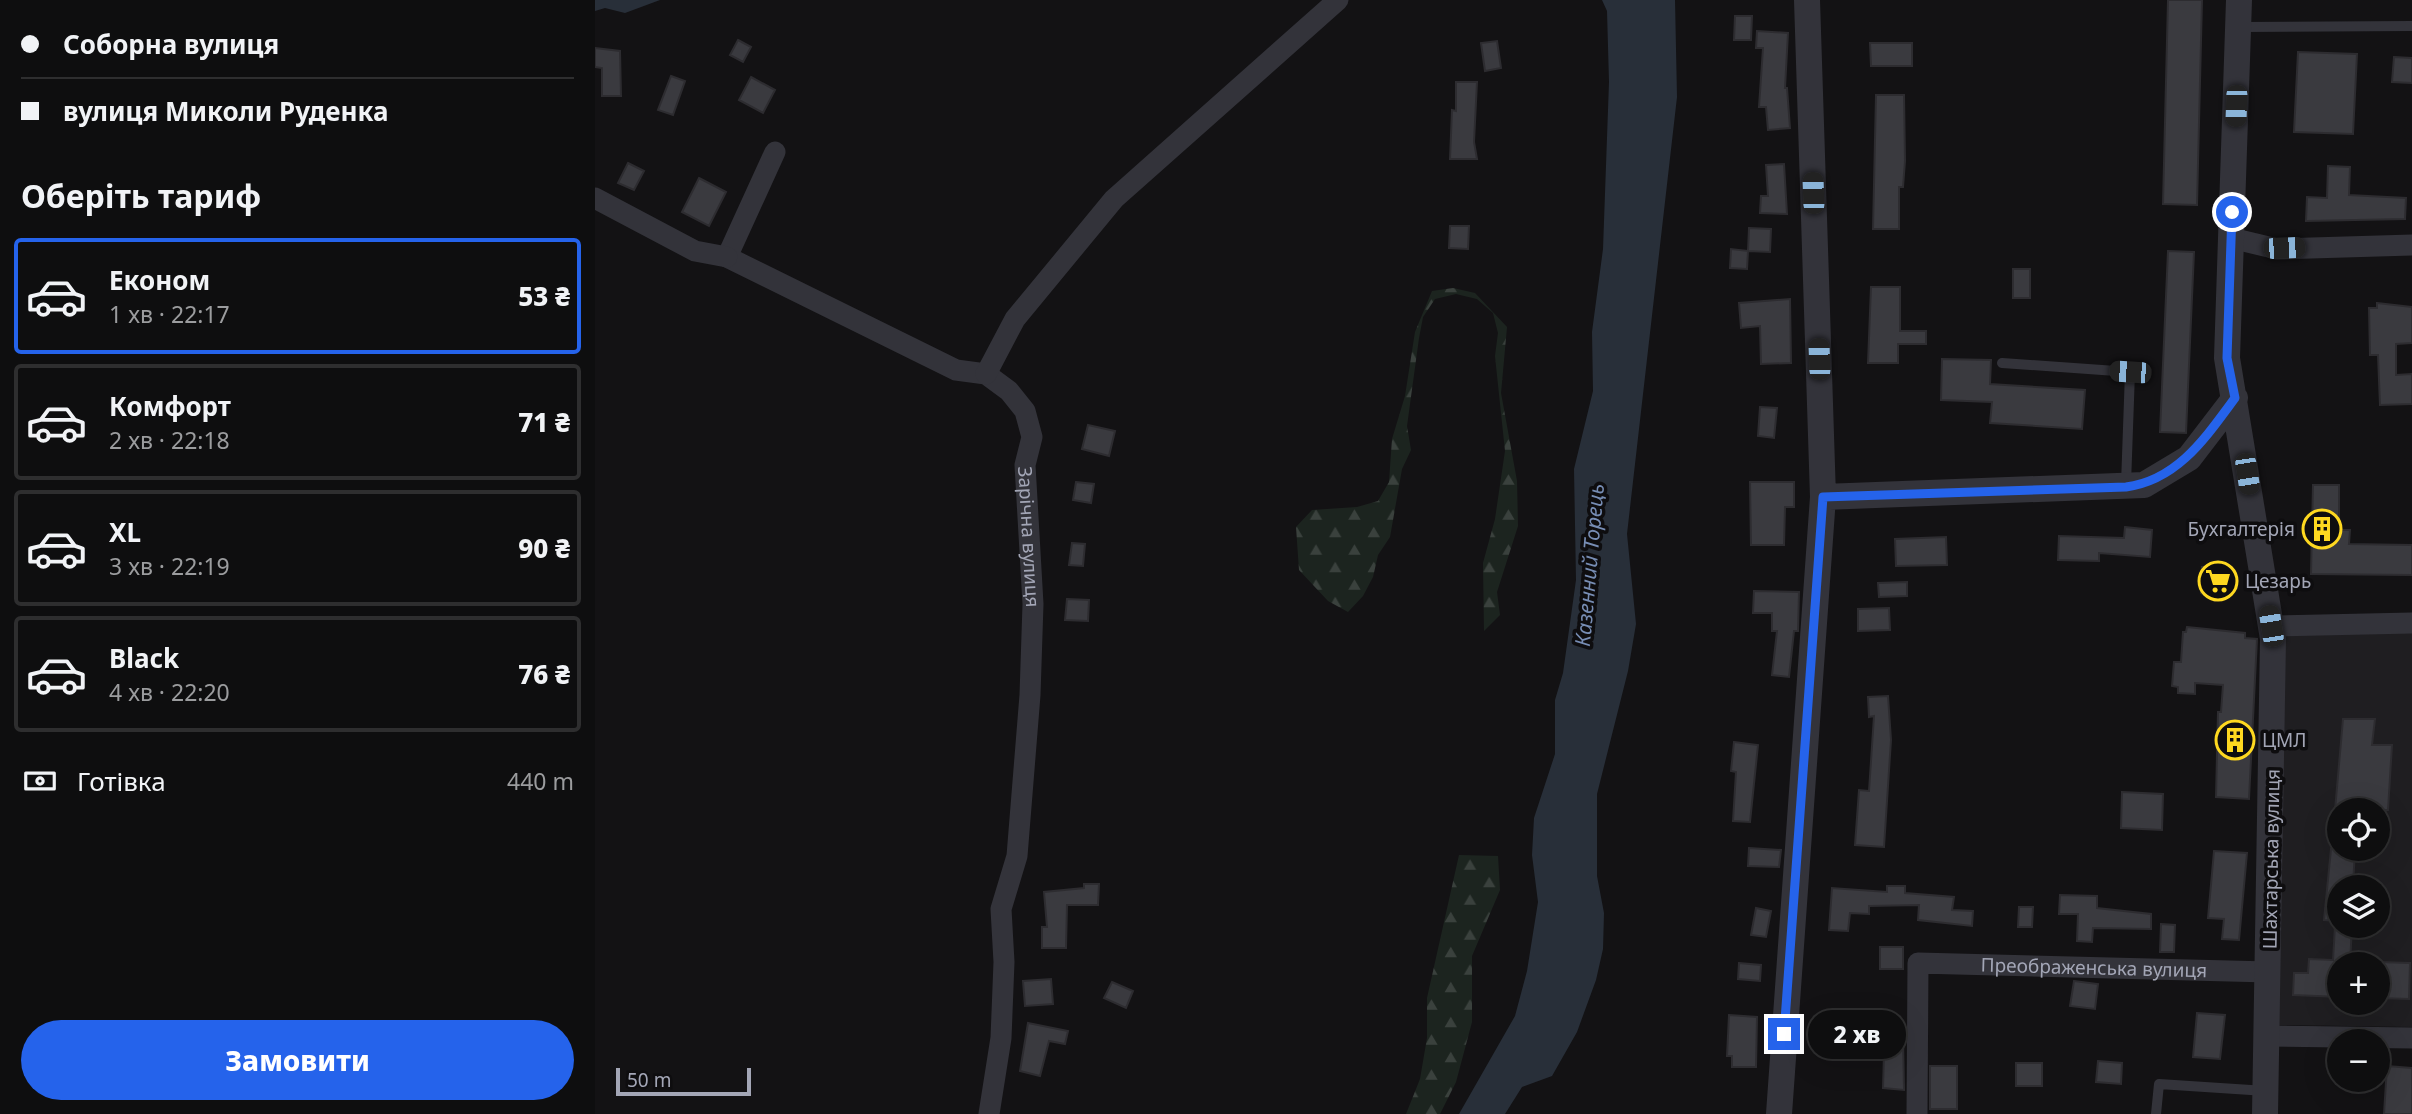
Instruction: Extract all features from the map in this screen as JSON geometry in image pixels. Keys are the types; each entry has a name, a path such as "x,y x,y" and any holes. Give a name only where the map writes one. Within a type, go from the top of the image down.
{"street":[{"path":"986,374 1015,319 1114,199 1338,0"},
{"path":"1779,1114 1823,497 1807,0"},
{"name":"Шахтарська вулиця","path":"2239,0 2227,358 2273,639 2265,1102"},
{"path":"727,257 775,152"},
{"name":"Зарічна вулиця","path":"595,198 695,251 727,257 957,370 986,374 1009,391 1025,411 1032,437 1024,465 1033,604 1030,695 1017,856 1001,909 1004,962 1001,1038 989,1114"},
{"path":"2231,238 2277,249 2412,245"},
{"path":"1823,497 2144,485 2189,458 2235,398"},
{"path":"2271,626 2412,623"},
{"name":"Преображенська вулиця","path":"1917,1114 1918,963 2269,972"},
{"path":"2267,1036 2412,1038"}],"lane":[{"path":"2238,27 2412,26"},
{"path":"2002,363 2130,372 2126,487"},
{"path":"2156,1114 2159,1084 2265,1102"}],"shaded area":[{"path":"2412,632 2412,1027 2278,1025 2283,634"}],"green space":[{"path":"1453,288 1475,293 1507,327 1501,393 1517,481 1518,526 1497,592 1500,615 1484,631 1483,563 1495,519 1505,451 1495,356 1498,333 1493,313 1477,299 1456,294 1435,299 1423,317 1407,426 1411,450 1402,469 1390,537 1378,555 1373,577 1363,596 1348,612 1328,601 1299,570 1296,527 1312,510 1357,507 1378,501 1389,482 1392,439 1405,396 1415,332 1432,291"},
{"path":"1459,855 1498,856 1500,890 1472,956 1472,1022 1456,1082 1440,1114 1406,1114 1420,1079 1427,1038 1427,998"}],"water":[{"path":"595,0 660,0 625,13 605,8 595,11"},
{"name":"Казенний Торець","path":"1602,0 1675,0 1677,97 1627,534 1636,624 1628,671 1597,794 1597,876 1604,913 1603,949 1596,980 1577,1032 1552,1076 1522,1087 1505,1114 1459,1114 1515,1016 1527,971 1538,902 1532,855 1534,818 1555,754 1555,700 1563,673 1576,580 1574,469 1593,391 1592,332 1603,249 1609,82 1607,11"}],"building":[{"path":"2168,0 2202,0 2197,205 2163,204"},
{"path":"1735,16 1752,16 1751,40 1734,40"},
{"path":"1757,31 1788,33 1785,88 1790,128 1768,130 1766,107 1759,107 1763,48 1756,48"},
{"path":"738,40 751,47 743,62 730,55"},
{"path":"1497,41 1501,68 1485,71 1481,43"},
{"path":"1870,43 1912,43 1912,66 1871,66"},
{"path":"595,48 620,51 621,96 602,96 602,68 595,67"},
{"path":"2298,52 2357,54 2353,134 2294,132"},
{"path":"2394,57 2412,58 2412,83 2392,82"},
{"path":"671,76 685,81 673,115 658,110"},
{"path":"751,77 775,90 763,113 739,100"},
{"path":"1456,82 1477,82 1474,142 1477,159 1450,159 1452,110 1456,111"},
{"path":"1876,95 1904,95 1905,161 1903,187 1899,187 1899,229 1873,229"},
{"path":"628,163 644,171 634,190 618,183"},
{"path":"1784,164 1787,214 1760,213 1761,196 1768,196 1766,165"},
{"path":"2328,166 2350,167 2349,195 2406,198 2405,219 2306,221 2307,197 2327,198"},
{"path":"699,178 726,192 709,226 682,212"},
{"path":"1450,226 1469,226 1468,249 1449,248"},
{"path":"1749,228 1771,229 1770,252 1748,251"},
{"path":"1731,249 1748,251 1747,269 1730,268"},
{"path":"2168,251 2194,252 2186,433 2160,432"},
{"path":"2013,269 2030,269 2030,298 2013,298"},
{"path":"1871,287 1900,287 1900,331 1926,331 1926,344 1898,344 1898,363 1868,363"},
{"path":"1790,299 1791,363 1761,364 1760,326 1741,328 1739,303"},
{"path":"2377,303 2412,307 2412,343 2396,344 2396,375 2412,374 2412,404 2380,405 2378,355 2370,355 2369,308 2377,308"},
{"path":"1942,359 1991,360 1990,384 2085,390 2082,429 1990,423 1992,402 1941,400"},
{"path":"1760,407 1777,408 1774,438 1758,436"},
{"path":"1088,425 1115,431 1109,456 1082,449"},
{"path":"1076,482 1094,484 1091,503 1073,500"},
{"path":"1750,482 1794,482 1794,507 1785,507 1784,545 1751,545"},
{"name":"Бухгалтерія","path":"2313,485 2339,485 2339,530 2350,530 2349,544 2412,545 2412,575 2311,574"},
{"path":"2125,527 2152,530 2150,557 2099,553 2099,561 2058,560 2059,536 2124,538"},
{"path":"1946,537 1947,565 1896,566 1895,539"},
{"path":"1072,543 1085,544 1083,566 1069,565"},
{"name":"Цезарь","path":"2218,566 2232,574 2237,588 2215,601 2201,593 2202,567"},
{"path":"1907,582 1907,596 1879,597 1878,583"},
{"path":"1754,591 1799,592 1798,631 1794,631 1789,677 1772,675 1777,631 1772,631 1772,613 1753,613"},
{"path":"1067,599 1089,600 1088,621 1065,620"},
{"path":"1889,608 1890,630 1858,631 1858,609"},
{"name":"ЦМЛ","path":"2187,627 2245,633 2245,638 2257,639 2249,799 2216,797 2218,712 2221,712 2223,685 2195,683 2195,694 2178,693 2178,687 2172,686 2174,662 2181,662 2183,632 2186,632"},
{"path":"1888,696 1891,740 1884,847 1855,845 1859,790 1869,791 1874,716 1869,717 1868,697"},
{"path":"2343,719 2375,719 2372,745 2392,745 2389,798 2336,798"},
{"path":"1734,742 1758,745 1750,822 1733,821 1736,772 1731,771"},
{"path":"2122,792 2163,794 2162,830 2121,828"},
{"path":"1749,848 1781,850 1779,867 1748,866"},
{"path":"2214,851 2247,853 2239,940 2222,939 2224,919 2208,918"},
{"path":"2330,861 2354,861 2354,875 2328,875"},
{"path":"1084,884 1099,884 1098,905 1067,905 1066,948 1042,948 1042,927 1047,927 1044,892 1084,888"},
{"path":"1887,886 1905,886 1905,893 1954,897 1952,910 1973,911 1972,926 1918,920 1919,905 1869,906 1869,914 1850,913 1848,931 1829,930 1832,888 1887,892"},
{"path":"2327,890 2327,920 2324,920"},
{"path":"2060,895 2097,896 2097,908 2151,914 2151,929 2093,928 2092,942 2077,941 2078,914 2059,914"},
{"path":"2019,907 2033,907 2032,927 2018,927"},
{"path":"1756,908 1771,911 1766,937 1751,935"},
{"path":"2161,924 2175,925 2174,952 2160,952"},
{"path":"2334,938 2351,938 2351,952 2333,952"},
{"path":"1880,947 1903,947 1903,969 1880,969"},
{"path":"2309,959 2327,960 2327,996 2293,995 2294,973 2308,973"},
{"path":"2390,962 2410,963 2409,999 2390,998"},
{"path":"1739,963 1761,965 1760,981 1738,979"},
{"path":"1051,979 1053,1004 1025,1006 1023,981"},
{"path":"2074,981 2098,984 2095,1009 2070,1006"},
{"path":"1112,982 1133,991 1126,1008 1104,998"},
{"path":"2197,1013 2225,1015 2220,1059 2193,1057"},
{"path":"1729,1015 1757,1017 1756,1067 1732,1067 1732,1056 1727,1056"},
{"path":"1028,1023 1068,1031 1065,1044 1049,1041 1040,1076 1020,1071"},
{"path":"1870,1035 1903,1036 1904,1090 1883,1088 1884,1053 1870,1053"},
{"path":"2098,1061 2122,1063 2121,1084 2096,1082"},
{"path":"2016,1063 2042,1063 2042,1086 2016,1086"},
{"path":"1930,1066 1957,1066 1957,1109 1930,1109"},
{"path":"2390,1066 2412,1068 2412,1114 2384,1114 2385,1092 2390,1092"}],"place":[{"name":"Бухгалтерія","path":"2322,529"},
{"name":"Цезарь","path":"2218,581"},
{"name":"ЦМЛ","path":"2235,740"}],"route":[{"path":"1784,1034 1823,497 2126,487 2144,485 2189,458 2235,398 2227,358 2232,212"}]}
